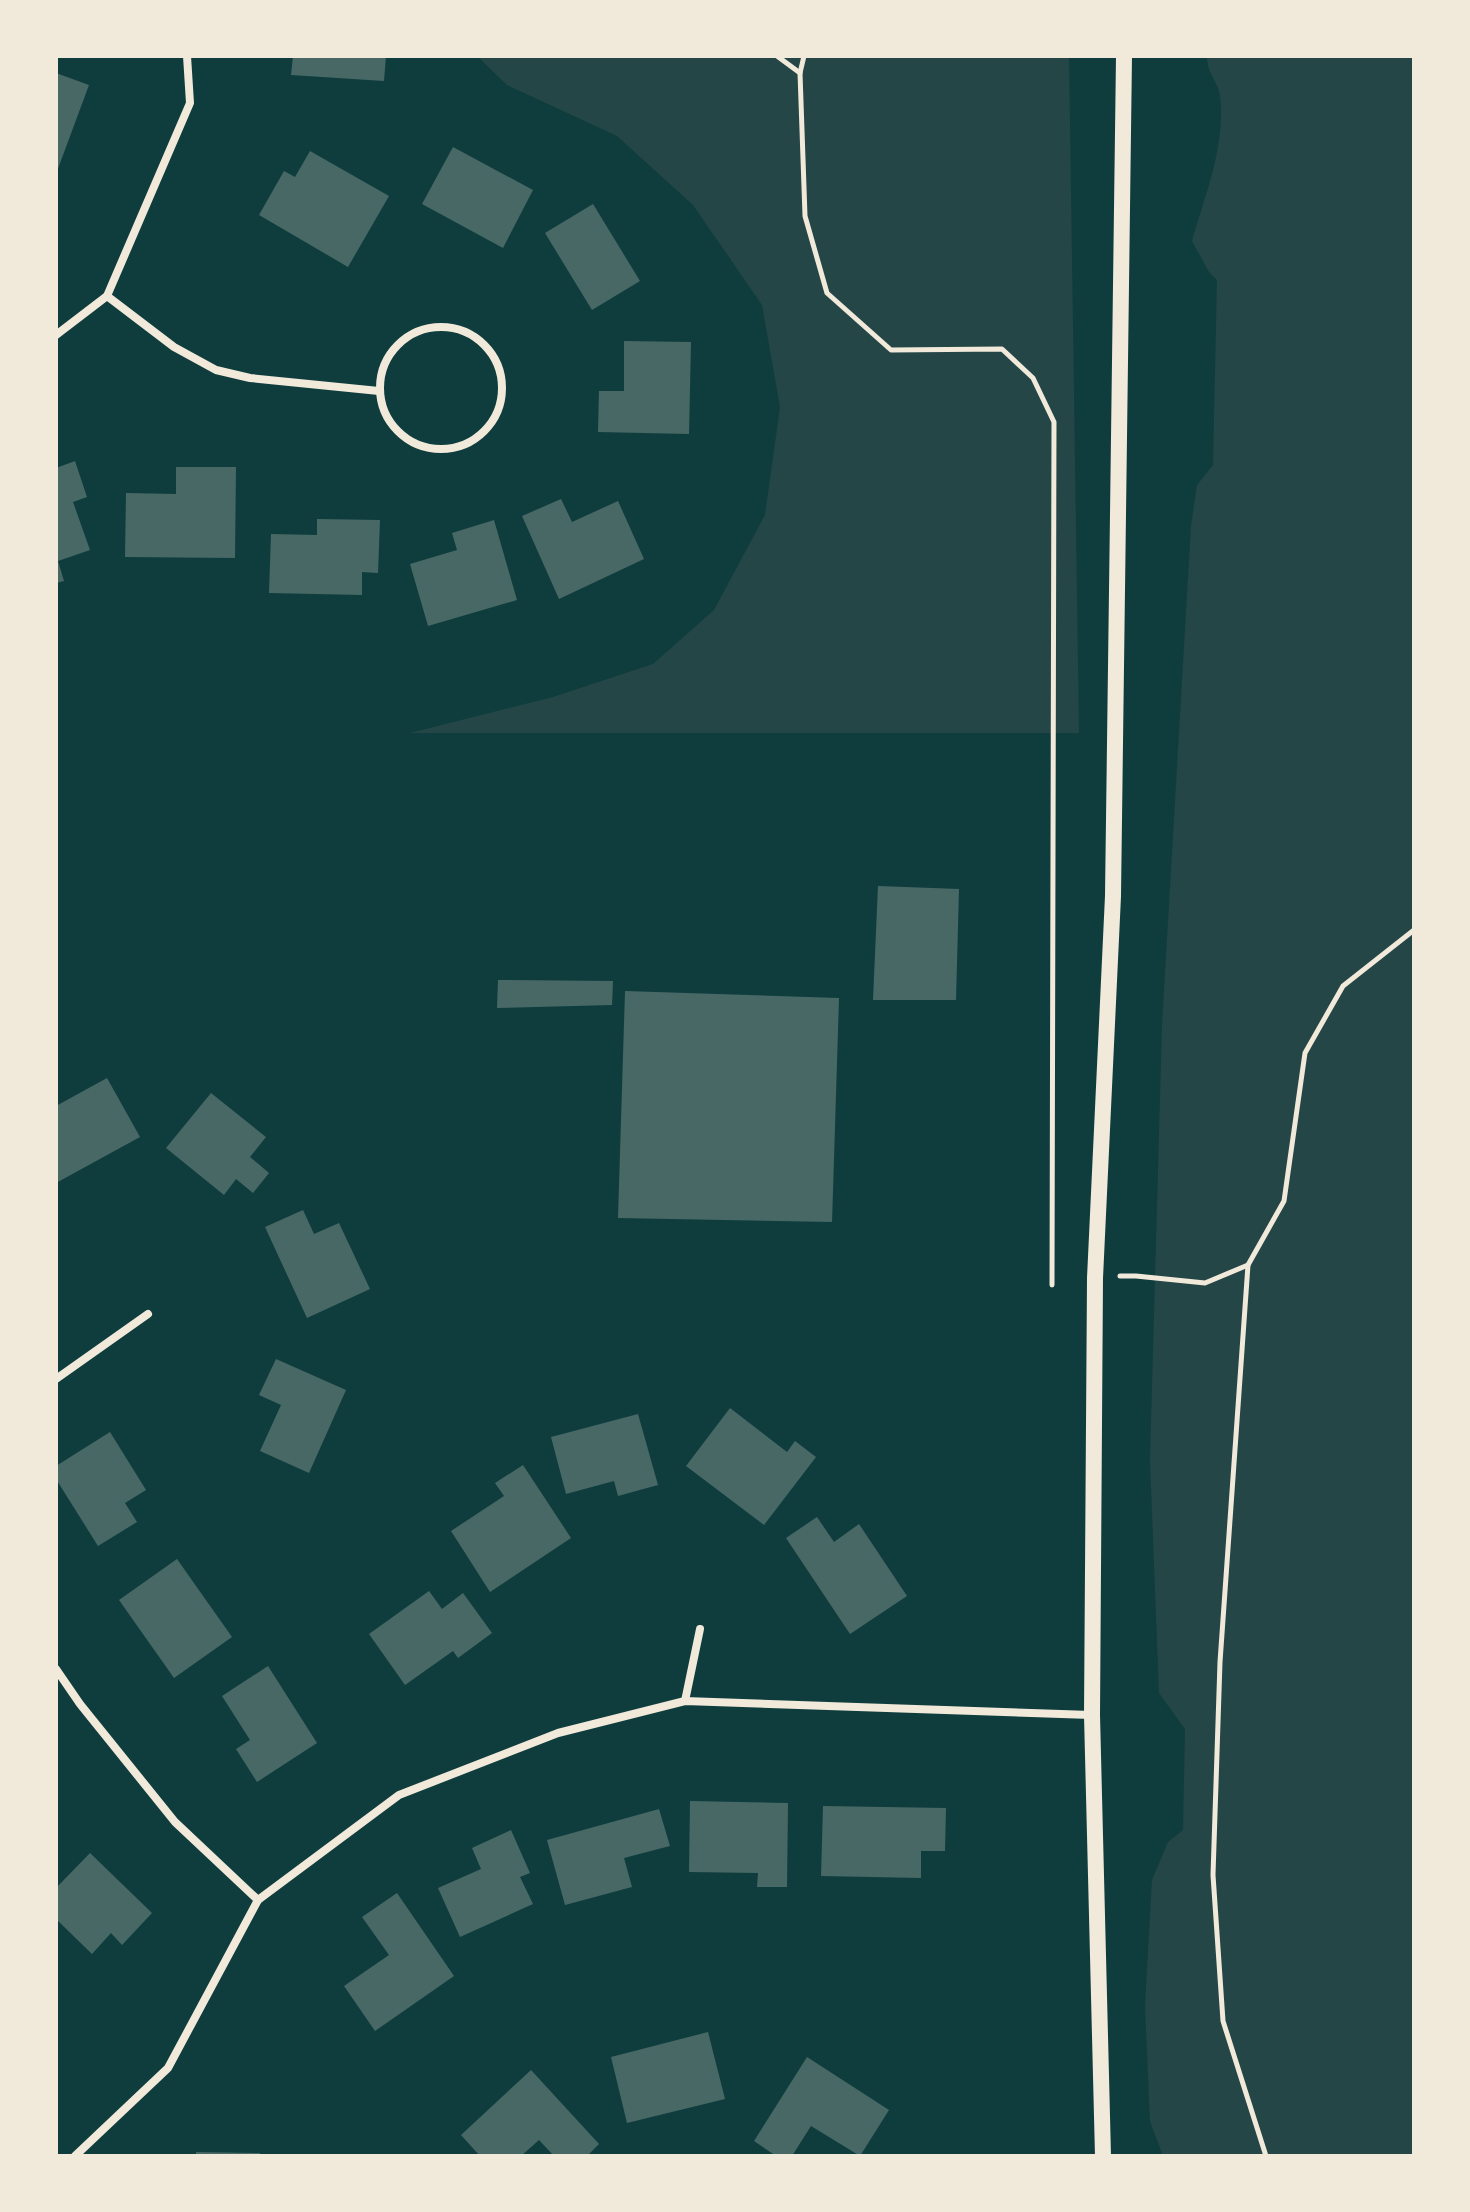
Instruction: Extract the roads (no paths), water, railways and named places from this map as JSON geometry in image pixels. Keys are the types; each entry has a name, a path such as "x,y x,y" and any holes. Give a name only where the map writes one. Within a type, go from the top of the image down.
{"main road":[{"path":"1103,2156 1092,1715 1095,1278 1113,880 1124,56"}],"street":[{"path":"56,335 107,296 190,103 187,56"},
{"path":"107,296 174,347 216,370 250,378 379,391"},
{"path":"438,326 458,329 476,337 490,350 499,367 503,386 500,407 490,426 474,441 454,449 433,450 412,443 395,430 384,412 379,391 382,372 396,346 420,330 438,326"},
{"path":"56,1379 148,1314"},
{"path":"685,1701 700,1629"},
{"path":"56,1669 80,1704 175,1822 258,1900"},
{"path":"75,2156 168,2068 258,1900 399,1795 558,1733 685,1701 1092,1715"}]}
